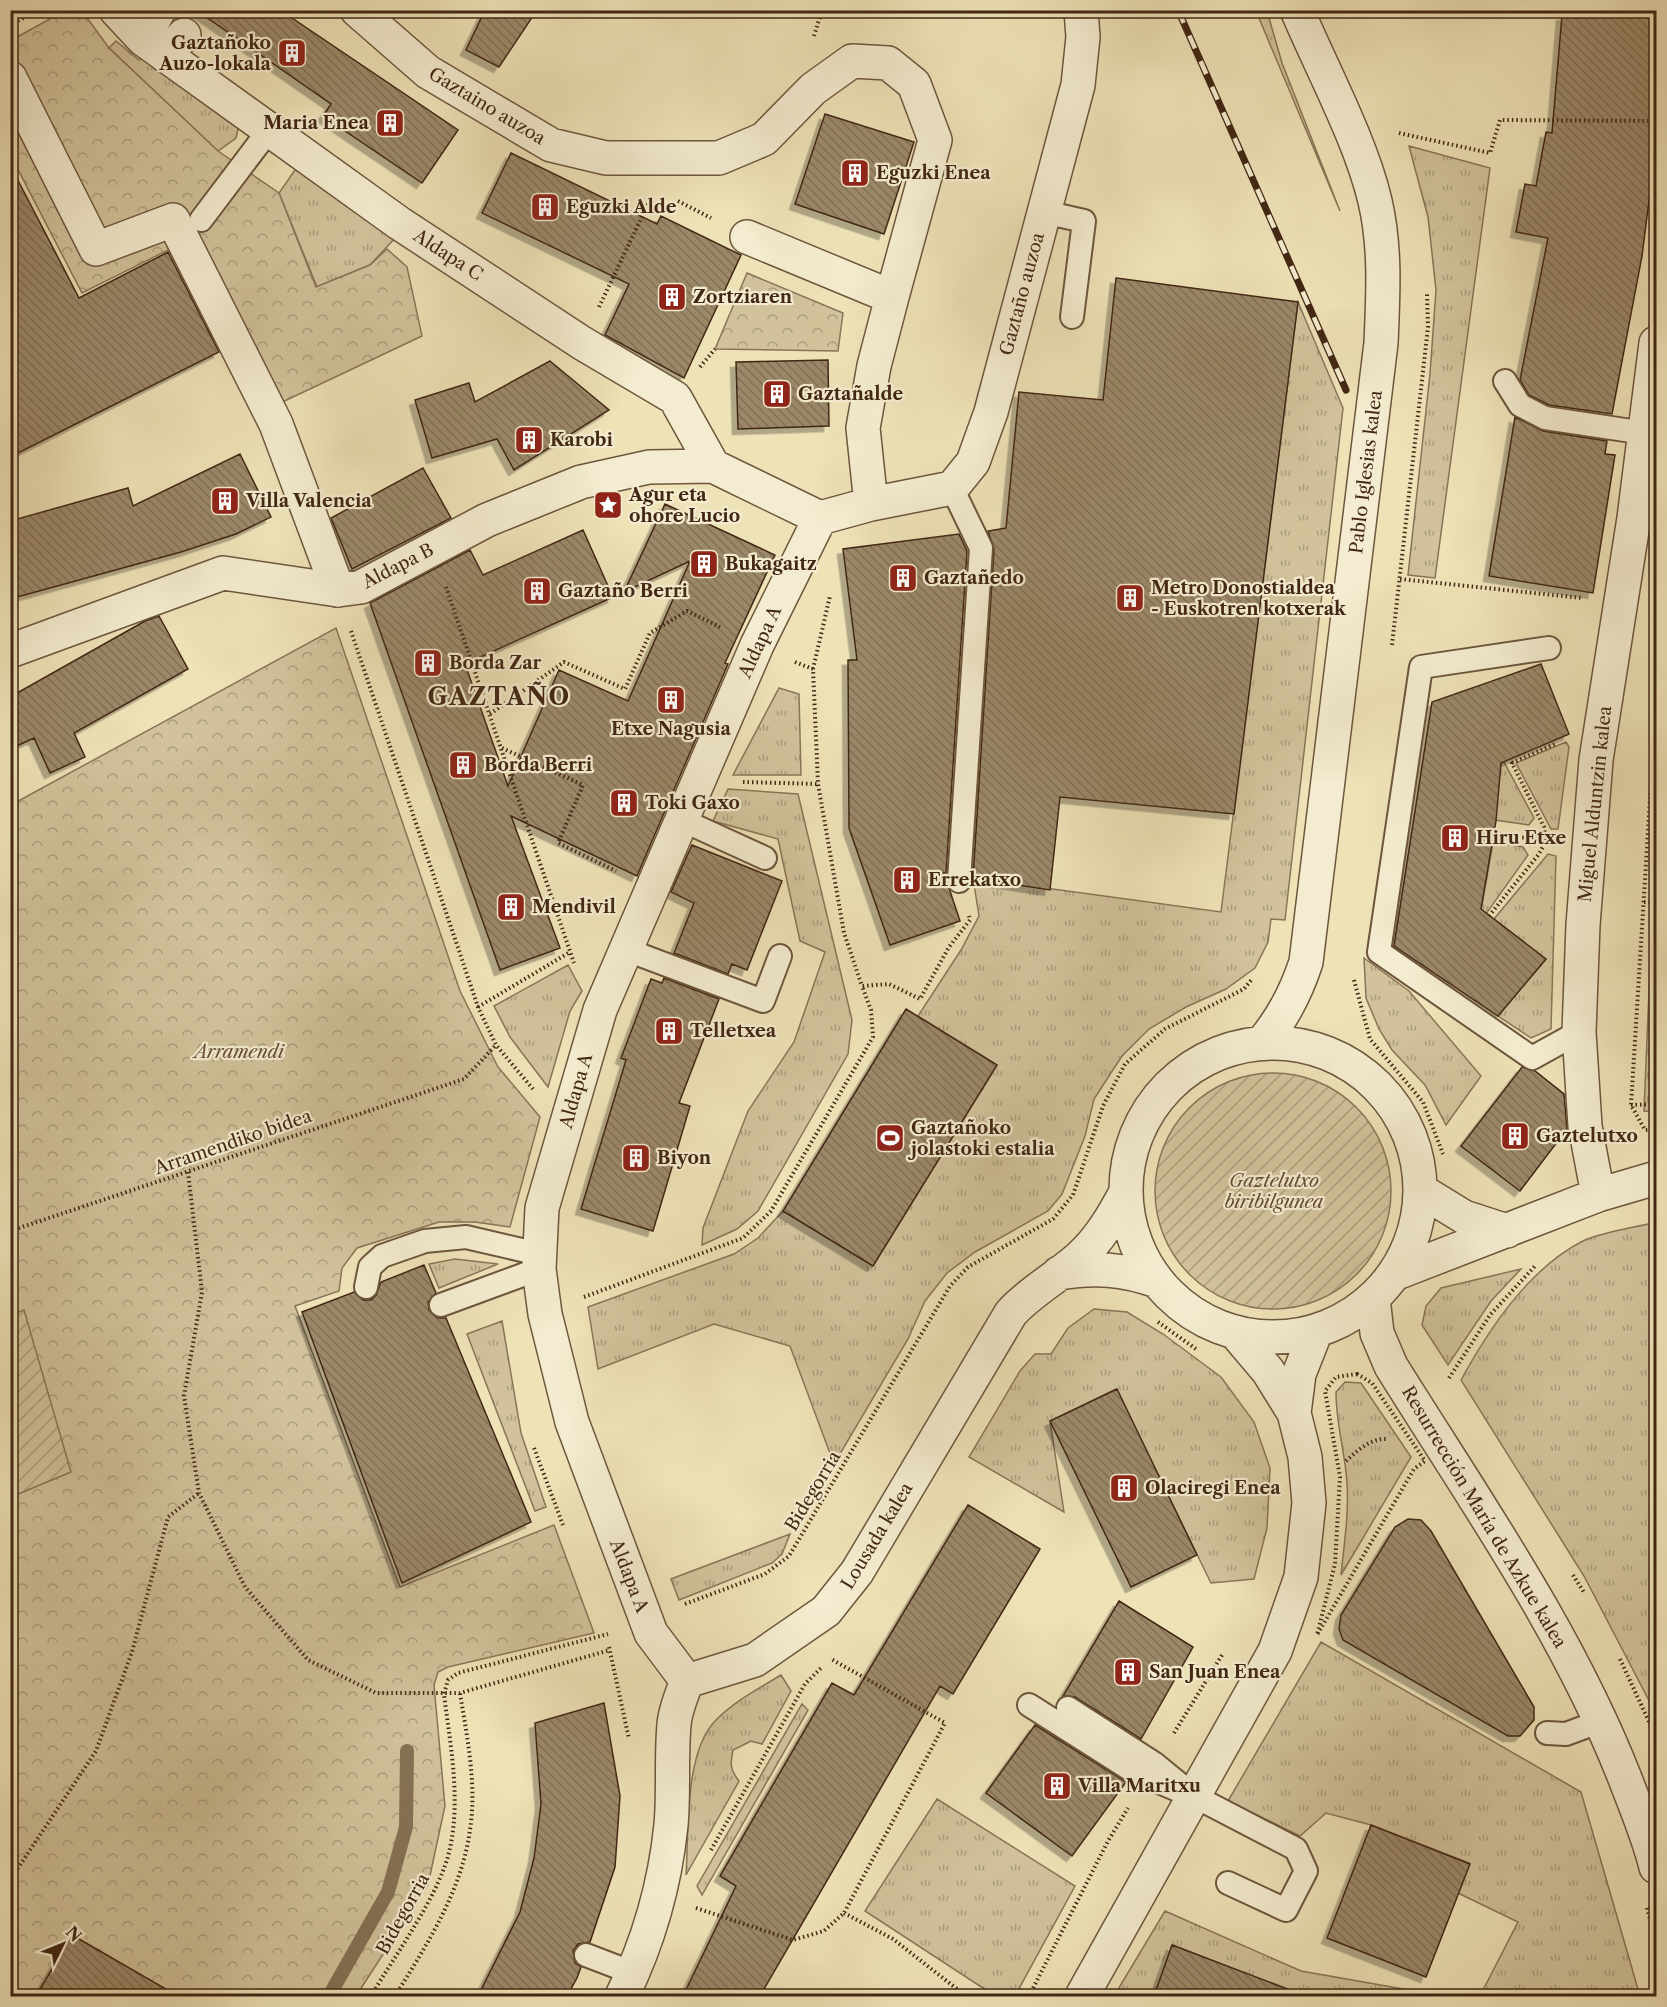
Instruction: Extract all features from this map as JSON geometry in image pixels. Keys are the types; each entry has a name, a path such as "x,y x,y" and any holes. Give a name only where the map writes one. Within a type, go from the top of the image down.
{"street":[{"name":"Aldapa C","path":"116,10 164,43 269,130 399,223 582,343 675,398 713,466"},
{"path":"159,10 164,43"},
{"name":"Gaztaino auzoa","path":"357,10 428,72 551,145 606,158 719,158 764,139 813,89 852,61 888,63 914,84 935,140 892,297"},
{"name":"Gaztaño auzoa","path":"952,488 973,462 991,412 1078,85 1083,37 1081,10"},
{"name":"Pablo Iglesias kalea","path":"1262,1043 1282,1019 1296,991 1306,962 1381,343 1384,273 1375,201 1357,147 1297,10"},
{"path":"10,78 96,249 173,220 276,424 338,590"},
{"path":"747,237 892,297 874,366 863,428 871,504"},
{"name":"Miguel Alduntzin kalea","path":"1598,1195 1585,1126 1579,1032 1583,925 1596,760 1648,438 1656,343"},
{"path":"713,466 820,518 871,504 952,488"},
{"name":"Aldapa B","path":"10,651 223,573 338,590 361,587 487,520 581,482 648,467 713,466"},
{"name":"Aldapa A","path":"687,1681 651,1633 572,1422 545,1314 539,1261 546,1197 600,1010 757,645 820,518"},
{"path":"1384,1286 1411,1239 1417,1220 1420,1190 1418,1163 1410,1138 1398,1114 1382,1092 1340,1059 1288,1044 1262,1043 1234,1048 1208,1058 1184,1072 1164,1090 1147,1113 1135,1138 1128,1165 1126,1192 1131,1231 1146,1265 1157,1281 1192,1313 1235,1332 1275,1337 1316,1331 1347,1317 1384,1286 1598,1195 1656,1178"},
{"path":"1420,1190 1464,1217 1507,1232"},
{"name":"Lousada kalea","path":"687,1681 755,1660 813,1621 839,1599 1000,1328 1022,1300 1059,1273 1098,1238 1126,1192"},
{"name":"Lousada kalea","path":"1059,1273 1085,1269 1110,1269 1134,1273 1157,1281"},
{"name":"Resurrección María de Azkue kalea","path":"1384,1286 1377,1333 1391,1366 1516,1564 1556,1632 1600,1721 1651,1845 1656,1867"},
{"path":"1294,1413 1299,1374 1316,1331"},
{"path":"1082,1996 1275,1651 1301,1577 1309,1503 1305,1457 1294,1413 1269,1371 1235,1332"},
{"path":"628,1984 662,1879 671,1827 674,1723 687,1681"}],"lane":[{"path":"201,220 269,130"},
{"path":"1044,212 1084,221 1072,317"},
{"path":"1505,381 1520,405 1545,418 1648,438"},
{"path":"952,488 981,548 959,881"},
{"path":"1549,648 1421,667 1379,952 1532,1058 1579,1032"},
{"path":"682,820 765,858"},
{"path":"627,950 763,1000 780,956"},
{"path":"366,1287 370,1267 382,1256 425,1241 466,1237 539,1261"},
{"path":"441,1305 539,1261"},
{"path":"1029,1705 1140,1775 1194,1796 1296,1849 1306,1871 1287,1910 1228,1883"},
{"path":"1068,1708 1155,1764 1194,1796"},
{"path":"1547,1733 1566,1734 1600,1721"},
{"path":"586,1955 628,1984"}],"path":[{"path":"10,25 38,10"},
{"path":"1399,133 1490,153 1500,120 1656,121"},
{"path":"582,343 670,158"},
{"path":"655,189 747,237"},
{"path":"1400,579 1585,598"},
{"path":"578,1299 743,1238 771,1212 873,1037 871,1010 844,933 818,784 813,669 832,588"},
{"path":"338,590 478,1006 570,952 459,622"},
{"path":"490,714 564,662 625,690 650,633 687,610 757,645 813,669"},
{"path":"1489,916 1539,854 1545,841 1544,827 1511,761 1568,738"},
{"path":"502,748 583,785 558,843 621,873"},
{"path":"1656,753 1651,783 1631,1105 1645,1130 1656,1129"},
{"path":"732,781 818,784"},
{"path":"1500,834 1557,842"},
{"path":"1644,902 1656,902"},
{"path":"862,986 889,984 920,999 949,947"},
{"name":"Bidegorria","path":"371,1996 436,1887 450,1849 455,1782 444,1694 448,1680 458,1673 605,1635 765,1574 789,1556 950,1286 968,1267 1053,1219 1073,1195 1103,1106 1125,1064 1165,1029 1244,989 1258,973"},
{"path":"1355,975 1354,986 1370,1039 1423,1101 1444,1158"},
{"name":"Arramendiko bidea","path":"10,1231 464,1079 496,1045 478,1006"},
{"path":"1631,1105 1656,1104"},
{"path":"189,1172 202,1292 184,1396 199,1493 245,1587 308,1660 376,1693 460,1693 610,1650 630,1743"},
{"path":"1440,1374 1446,1382 1490,1315 1520,1280 1544,1258"},
{"path":"1152,1318 1204,1356"},
{"path":"1356,1374 1372,1383 1425,1461 1414,1469 1317,1635 1335,1564 1340,1477 1325,1391 1336,1377 1356,1374"},
{"path":"10,1880 96,1751 132,1652 168,1517 199,1493"},
{"path":"691,1906 793,1940 824,1931 844,1913 945,1723 831,1659 805,1684 711,1851"},
{"path":"395,1996 453,1895 470,1830 472,1773 460,1693"},
{"path":"844,1913 893,1939 966,1996"}],"green space":[{"path":"64,11 82,11 109,48 218,151 279,193 316,287 370,265 387,249 407,267 422,336 255,415 172,248 82,293 11,156 10,41"},
{"path":"1256,11 1267,11 1282,63 1340,211"},
{"path":"116,41 139,60 147,53 240,120 236,138 218,151 109,48"},
{"path":"1409,146 1490,168 1435,578 1408,575 1430,374 1436,290 1428,217"},
{"path":"299,164 397,236 370,265 317,287 279,193"},
{"path":"747,273 843,313 838,351 715,349"},
{"path":"1298,302 1343,408 1285,920 1271,919 1268,942 1255,968 1226,989 1186,1007 1149,1029 1122,1056 1094,1099 1085,1136 1062,1194 1048,1211 975,1252 947,1273 925,1301 908,1339 834,1464 790,1346 714,1324 598,1369 588,1307 734,1254 758,1238 783,1211 873,1266 997,1065 918,1016 961,950 979,916 973,878 1221,912"},
{"name":"Arramendi","path":"336,628 460,991 498,1067 540,1117 510,1227 475,1222 439,1222 357,1248 342,1268 339,1291 295,1306 400,1587 554,1525 594,1633 448,1667 438,1672 434,1685 445,1806 428,1885 356,1996 11,1996 11,805"},
{"path":"779,688 799,694 801,775 733,775"},
{"path":"1566,742 1569,747 1558,829 1551,829 1516,763"},
{"path":"1504,762 1534,818 1529,825 1495,820 1501,763"},
{"path":"728,789 798,794 852,1020 848,1054 758,1211 737,1229 702,1245 703,1228 748,1111 794,1042 825,952 800,941 778,839 713,821"},
{"path":"1656,821 1656,1112 1644,1111"},
{"path":"1493,842 1523,847 1528,855 1486,914 1481,910"},
{"path":"1548,854 1556,856 1551,1029 1531,1038 1498,1016 1546,959 1494,919"},
{"path":"1364,958 1409,991 1481,1076 1446,1125 1425,1085 1392,1050 1379,1029 1366,998"},
{"path":"568,965 582,991 570,1011 548,1087 510,1037 494,1006"},
{"name":"Gaztelutxo biribilgunea","path":"1261,1073 1285,1073 1307,1078 1329,1087 1357,1107 1371,1125 1382,1146 1389,1168 1391,1191 1389,1214 1382,1236 1371,1257 1357,1275 1329,1295 1307,1304 1285,1309 1261,1309 1239,1304 1217,1295 1189,1275 1169,1247 1160,1225 1155,1203 1155,1179 1160,1157 1169,1135 1189,1107 1217,1087 1239,1078"},
{"path":"1656,1222 1656,1714 1584,1576 1461,1380 1497,1321 1544,1268 1581,1242 1607,1233"},
{"path":"455,1259 498,1264 439,1288 429,1264"},
{"path":"1521,1269 1491,1301 1448,1365 1422,1325 1426,1306 1441,1288"},
{"path":"1094,1309 1127,1312 1163,1334 1221,1377 1254,1422 1270,1468 1267,1528 1254,1579 1211,1583 1116,1389 1050,1421 1064,1512 969,1457 1020,1371 1035,1354 1051,1354 1068,1328"},
{"path":"24,1310 71,1472 11,1497 11,1315"},
{"path":"502,1321 521,1433 546,1507 535,1511 467,1334"},
{"path":"1345,1382 1361,1383 1411,1457 1341,1575 1347,1495 1336,1392"},
{"path":"790,1534 782,1554 772,1563 679,1600 671,1579"},
{"path":"1321,1642 1581,1792 1640,1996 1480,1996 1518,1922 1458,1893 1469,1863 1371,1825 1326,1813 1300,1836 1228,1801"},
{"path":"781,1675 791,1691 762,1744 751,1741 733,1750 732,1767 739,1781 686,1875 690,1793 698,1752 706,1734 716,1720 731,1707"},
{"path":"802,1704 808,1710 702,1895 697,1886"},
{"path":"937,1799 1075,1886 1015,1996 995,1996 865,1911"},
{"path":"1165,1911 1301,1971 1443,1996 1258,1996 1263,1981 1173,1945 1154,1996 1114,1996"}],"building":[{"path":"196,10 280,10 458,130 422,183 323,116 331,104"},
{"path":"485,10 537,10 499,67 466,50"},
{"path":"1576,10 1656,10 1656,81 1650,144 1656,145 1642,256 1612,414 1549,405 1529,395 1520,380 1548,238 1516,232 1525,184 1536,186 1546,132 1552,133 1562,15 1575,16"},
{"name":"Eguzki Enea","path":"825,114 914,142 884,234 795,204"},
{"path":"511,153 657,224 661,216 741,255 684,378 605,335 629,284 482,213"},
{"path":"10,165 79,298 168,252 219,352 10,457"},
{"name":"Metro Donostialdea - Euskotren kotxerak","path":"1116,278 1298,302 1234,814 1060,797 1050,890 973,878 994,549 988,531 1006,528 1019,392 1103,400"},
{"name":"Gaztañalde","path":"828,360 829,426 738,429 736,362"},
{"name":"Karobi","path":"550,361 609,410 514,470 497,439 432,458 415,400 469,383 475,402"},
{"path":"1515,417 1543,431 1607,441 1605,454 1615,455 1593,593 1489,576"},
{"path":"240,454 271,517 236,534 181,552 10,599 10,521 128,488 133,506"},
{"path":"423,468 451,518 352,569 331,518"},
{"path":"665,504 775,555 725,663 728,664 637,876 511,816 560,948 500,970 370,603 470,550 483,575 583,530 613,597 465,664 508,786 559,670 628,701 690,561 624,592"},
{"path":"959,534 967,551 946,873 944,873 960,921 890,945 849,828 848,660 857,660 843,549"},
{"path":"159,616 188,669 74,733 85,757 50,773 34,738 10,749 10,697 145,621"},
{"name":"Hiru Etxe","path":"1541,664 1569,734 1501,763 1496,821 1481,909 1546,959 1498,1016 1394,946 1432,702"},
{"path":"692,845 782,881 747,970 732,964 728,974 674,953 694,903 671,892"},
{"path":"664,978 719,999 679,1103 690,1106 653,1231 581,1209 626,1060 621,1058 651,979 662,983"},
{"name":"Gaztañoko jolastoki estalia","path":"906,1009 997,1065 873,1266 783,1211"},
{"name":"Gaztelutxo","path":"1522,1067 1535,1071 1564,1094 1567,1129 1520,1191 1461,1146"},
{"path":"424,1265 436,1293 428,1302 429,1310 438,1318 446,1318 531,1522 402,1583 302,1312 354,1292 363,1300 371,1300 376,1295 381,1282"},
{"name":"Olaciregi Enea","path":"1117,1389 1197,1555 1131,1587 1050,1421"},
{"path":"968,1505 1040,1549 953,1694 940,1686 760,1996 683,1996 736,1886 720,1876 832,1683 854,1695"},
{"path":"1408,1519 1421,1520 1431,1531 1534,1707 1534,1720 1520,1736 1508,1736 1343,1640 1339,1629 1341,1615 1395,1527"},
{"name":"San Juan Enea","path":"1119,1601 1193,1647 1141,1739 1075,1697 1063,1696"},
{"path":"604,1703 620,1796 615,1867 590,1942 578,1944 573,1951 575,1963 581,1967 577,1978 567,1996 478,1996 520,1912 534,1858 541,1804 535,1723"},
{"name":"Villa Maritxu","path":"1035,1725 1126,1782 1072,1856 986,1793"},
{"path":"1371,1825 1470,1864 1426,1977 1327,1938"},
{"path":"72,1935 178,1996 36,1996"},
{"path":"1172,1945 1298,1993 1297,1996 1154,1996"}],"waterway":[{"path":"329,1996 388,1892 406,1827 407,1751"}],"railway":[{"path":"1178,10 1346,390"}],"place":[{"name":"Gaztañoko Auzo-lokala","path":"292,53"},
{"name":"Maria Enea","path":"390,123"},
{"name":"Eguzki Enea","path":"855,173"},
{"name":"Eguzki Alde","path":"545,207"},
{"name":"Zortziaren","path":"672,297"},
{"name":"Gaztañalde","path":"777,394"},
{"name":"Karobi","path":"529,440"},
{"name":"Villa Valencia","path":"225,501"},
{"name":"Agur eta ohore Lucio","path":"608,505"},
{"name":"Bukagaitz","path":"704,564"},
{"name":"Gaztañedo","path":"903,578"},
{"name":"Gaztaño Berri","path":"537,591"},
{"name":"Metro Donostialdea - Euskotren kotxerak","path":"1130,598"},
{"name":"Borda Zar","path":"428,663"},
{"name":"Etxe Nagusia","path":"671,700"},
{"name":"Borda Berri","path":"463,765"},
{"name":"Toki Gaxo","path":"624,803"},
{"name":"Hiru Etxe","path":"1455,838"},
{"name":"Errekatxo","path":"907,880"},
{"name":"Mendivil","path":"511,907"},
{"name":"Telletxea","path":"669,1031"},
{"name":"Gaztelutxo","path":"1515,1136"},
{"name":"Gaztañoko jolastoki estalia","path":"890,1138"},
{"name":"Biyon","path":"636,1158"},
{"name":"Olaciregi Enea","path":"1124,1488"},
{"name":"San Juan Enea","path":"1128,1672"},
{"name":"Villa Maritxu","path":"1057,1786"}],"district":[{"name":"GAZTAÑO","path":"499,696"}]}
